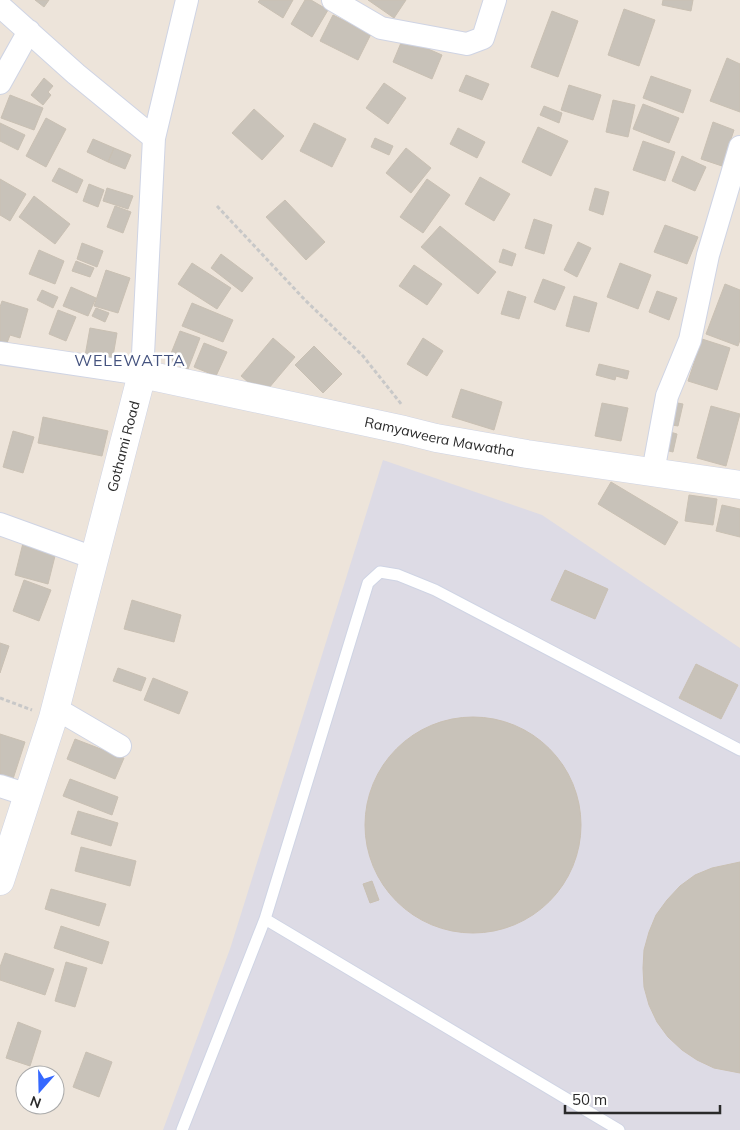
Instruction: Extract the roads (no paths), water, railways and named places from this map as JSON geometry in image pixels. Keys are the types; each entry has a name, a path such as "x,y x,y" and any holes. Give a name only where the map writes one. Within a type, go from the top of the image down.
{"street":[{"name":"Gothami Road","path":"0,880 54,713 142,374 154,138 187,0"},
{"path":"333,0 381,28 467,44 483,38 495,0"},
{"path":"0,6 76,74 154,138"},
{"path":"0,83 29,32"},
{"path":"653,472 666,396 690,340 708,254 740,147"},
{"path":"0,353 142,374"},
{"name":"Ramyaweera Mawatha","path":"142,374 436,438 740,485"},
{"path":"0,524 94,558"},
{"path":"54,713 120,746"},
{"path":"0,786 28,795"}],"lane":[{"path":"182,1130 265,919 368,583 380,572 398,575 435,590 740,750"},
{"path":"265,919 619,1130"}],"district":[{"name":"WELEWATTA","path":"130,360"}]}
